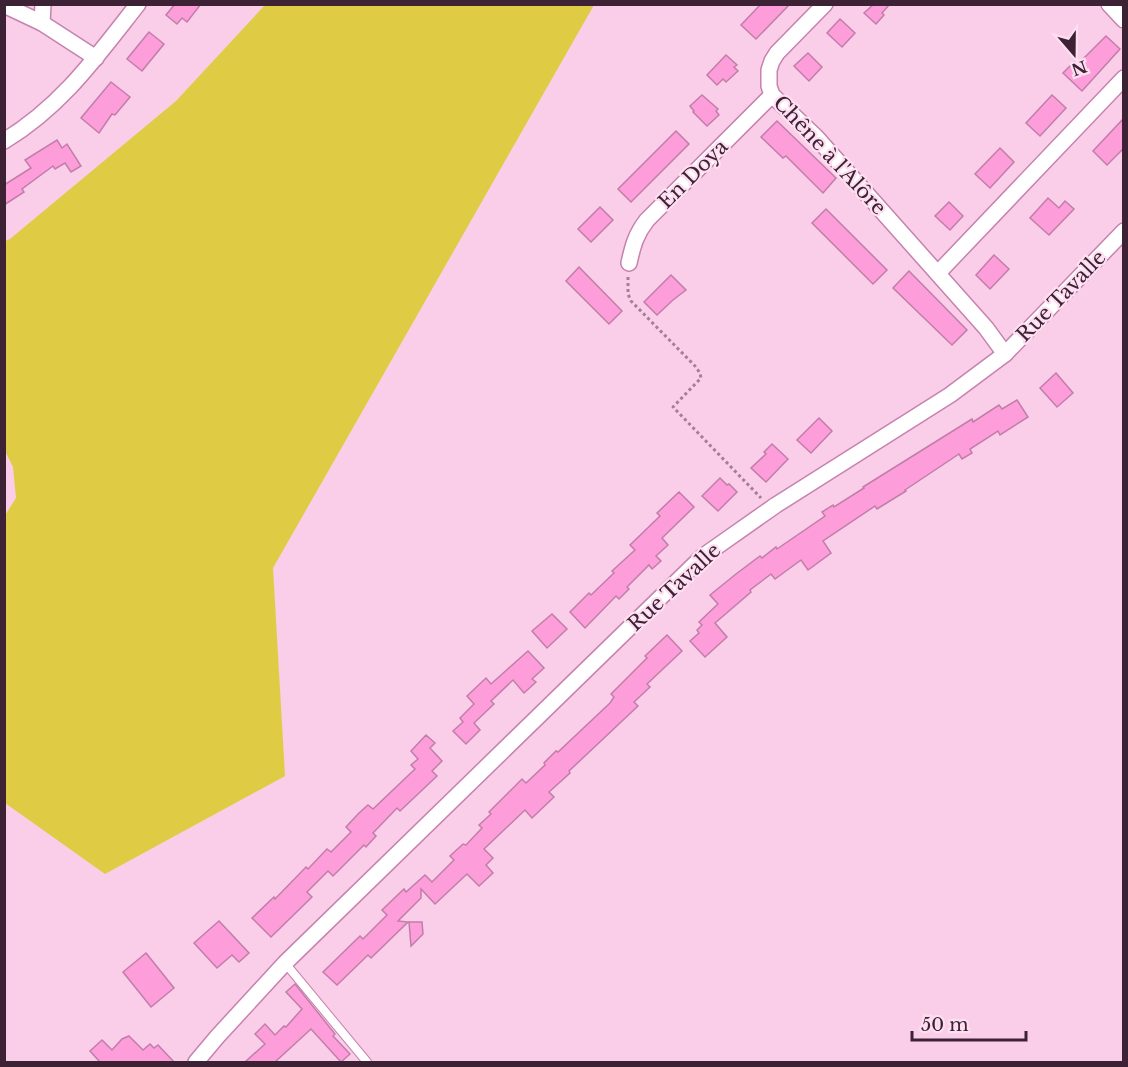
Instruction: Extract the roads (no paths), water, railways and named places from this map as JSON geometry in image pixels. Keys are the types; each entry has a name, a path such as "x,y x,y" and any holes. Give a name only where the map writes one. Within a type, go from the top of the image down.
{"street":[{"path":"4,4 42,23 96,58"},
{"path":"42,23 43,4"},
{"path":"4,141 52,106 96,58 138,4"},
{"name":"Chêne à l'Alôre","path":"825,4 777,53 768,78 772,95 817,138 986,328 1005,354"},
{"path":"1109,4 1124,20"},
{"path":"938,273 1124,78"},
{"name":"En Doya","path":"629,263 638,232 647,220 772,95"},
{"name":"Rue Tavalle","path":"196,1062 285,963 702,557 771,508 950,395 1005,354 1124,231"}],"lane":[{"path":"285,963 367,1062"}]}
